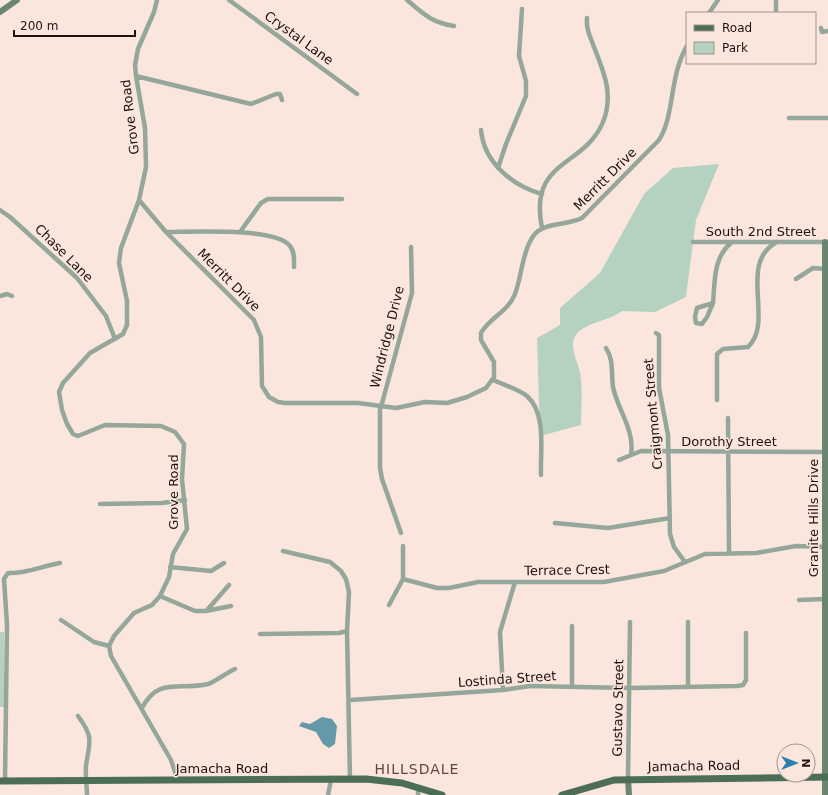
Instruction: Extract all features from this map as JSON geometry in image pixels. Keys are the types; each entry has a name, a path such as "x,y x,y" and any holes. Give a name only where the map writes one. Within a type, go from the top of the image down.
{"main road":[{"name":"Jamacha Road","path":"562,795 598,783 628,779 826,777"},
{"name":"Jamacha Road","path":"3,781 376,780 402,784 418,792 442,795"}],"street":[{"path":"0,12 17,0"},
{"name":"Grove Road","path":"109,646 114,636 134,613 152,605 160,596 166,586 173,554 187,529 182,479 184,444 175,432 161,426 106,425 78,436 73,434 67,424 62,410 59,392 62,384 90,353 115,339 124,332 127,325 127,301 119,263 121,248 139,200 146,167 146,142 136,76 138,50 154,12 157,0"},
{"name":"Crystal Lane","path":"229,0 357,94"},
{"path":"407,0 427,16 439,23 454,26"},
{"path":"710,12 718,0"},
{"path":"776,0 776,12"},
{"path":"713,8 715,12"},
{"path":"498,168 506,144 526,96 526,81 519,56 522,9"},
{"path":"541,475 540,422 537,409 528,397 493,380 495,373 494,362 481,340 481,333 511,301 521,276 529,243 536,233 542,228 540,204 542,194 550,176 559,166 586,146 595,137 606,115 608,101 607,84 586,27 587,18"},
{"path":"821,28 822,32 828,31"},
{"name":"Merritt Drive","path":"542,228 576,222 582,218 659,140 666,126 674,76 680,58 686,48"},
{"path":"136,76 251,104 276,94 280,94 282,100"},
{"path":"789,118 828,118"},
{"path":"481,130 482,143 498,168 514,182 530,191 542,194"},
{"path":"240,232 261,203 268,199 342,199"},
{"name":"Merritt Drive","path":"139,200 166,232 254,320 261,337 262,386 269,397 278,402 358,403 396,408 425,402 447,403 475,394 486,388 493,380"},
{"name":"Chase Lane","path":"0,210 26,230 78,278 106,316 115,339"},
{"path":"166,232 240,232 267,234 286,242 293,251 294,267"},
{"name":"South 2nd Street","path":"693,242 826,242"},
{"path":"713,303 697,308 695,317 696,323 702,324 707,317 713,303 717,262 725,248 732,242"},
{"path":"717,400 717,354 723,349 744,349 754,341 757,333 758,268 766,250 777,242"},
{"name":"Granite Hills Drive","path":"825,795 826,616 824,599 826,547 826,452 824,269 826,242"},
{"name":"Windridge Drive","path":"401,533 382,479 380,468 381,407 412,293 411,247"},
{"path":"796,279 813,268 824,269"},
{"path":"0,296 7,294 12,296"},
{"name":"Craigmont Street","path":"656,333 659,335 660,396 667,422 672,541 685,562"},
{"path":"606,348 611,356 613,385 616,396 631,436 631,456"},
{"path":"728,418 729,553"},
{"name":"Dorothy Street","path":"619,460 641,451 826,452"},
{"path":"100,504 162,503 185,500"},
{"path":"555,523 608,528 670,518"},
{"path":"390,605 403,579 403,546"},
{"name":"Terrace Crest","path":"403,579 443,588 478,582 604,582 664,571 705,554 756,553 796,546 826,547"},
{"path":"283,551 330,562 341,570 346,579 348,592 347,631 350,700 350,780"},
{"path":"3,781 7,625 4,579 8,573 24,574 39,567 60,563"},
{"path":"170,567 216,570 224,563"},
{"path":"503,690 500,632 515,582"},
{"path":"206,611 229,585"},
{"path":"160,596 195,611 206,611 232,606"},
{"path":"799,600 824,599"},
{"path":"61,620 94,642 109,646 111,656 171,760 178,781"},
{"name":"Gustavo Street","path":"629,795 630,622"},
{"path":"688,622 688,687"},
{"path":"572,626 572,687"},
{"path":"260,634 339,633 347,631"},
{"name":"Lostinda Street","path":"350,700 503,690 530,686 630,688 743,685 746,680 746,633"},
{"path":"142,708 148,695 172,686 196,687 210,684 223,674 235,669"},
{"path":"78,716 89,734 91,745 86,767 87,795"},
{"path":"328,795 331,780"}],"green space":[{"path":"719,164 696,220 686,297 655,312 622,311 611,317 591,324 580,331 574,339 573,349 581,379 581,425 540,436 537,338 560,325 560,308 600,273 644,194 673,168"},
{"path":"0,632 4,632 4,707 0,707"}],"water":[{"path":"322,717 332,719 337,726 335,744 329,748 323,744 316,732 299,726 302,722 310,724"}],"district":[{"name":"HILLSDALE","path":"417,769"}]}
